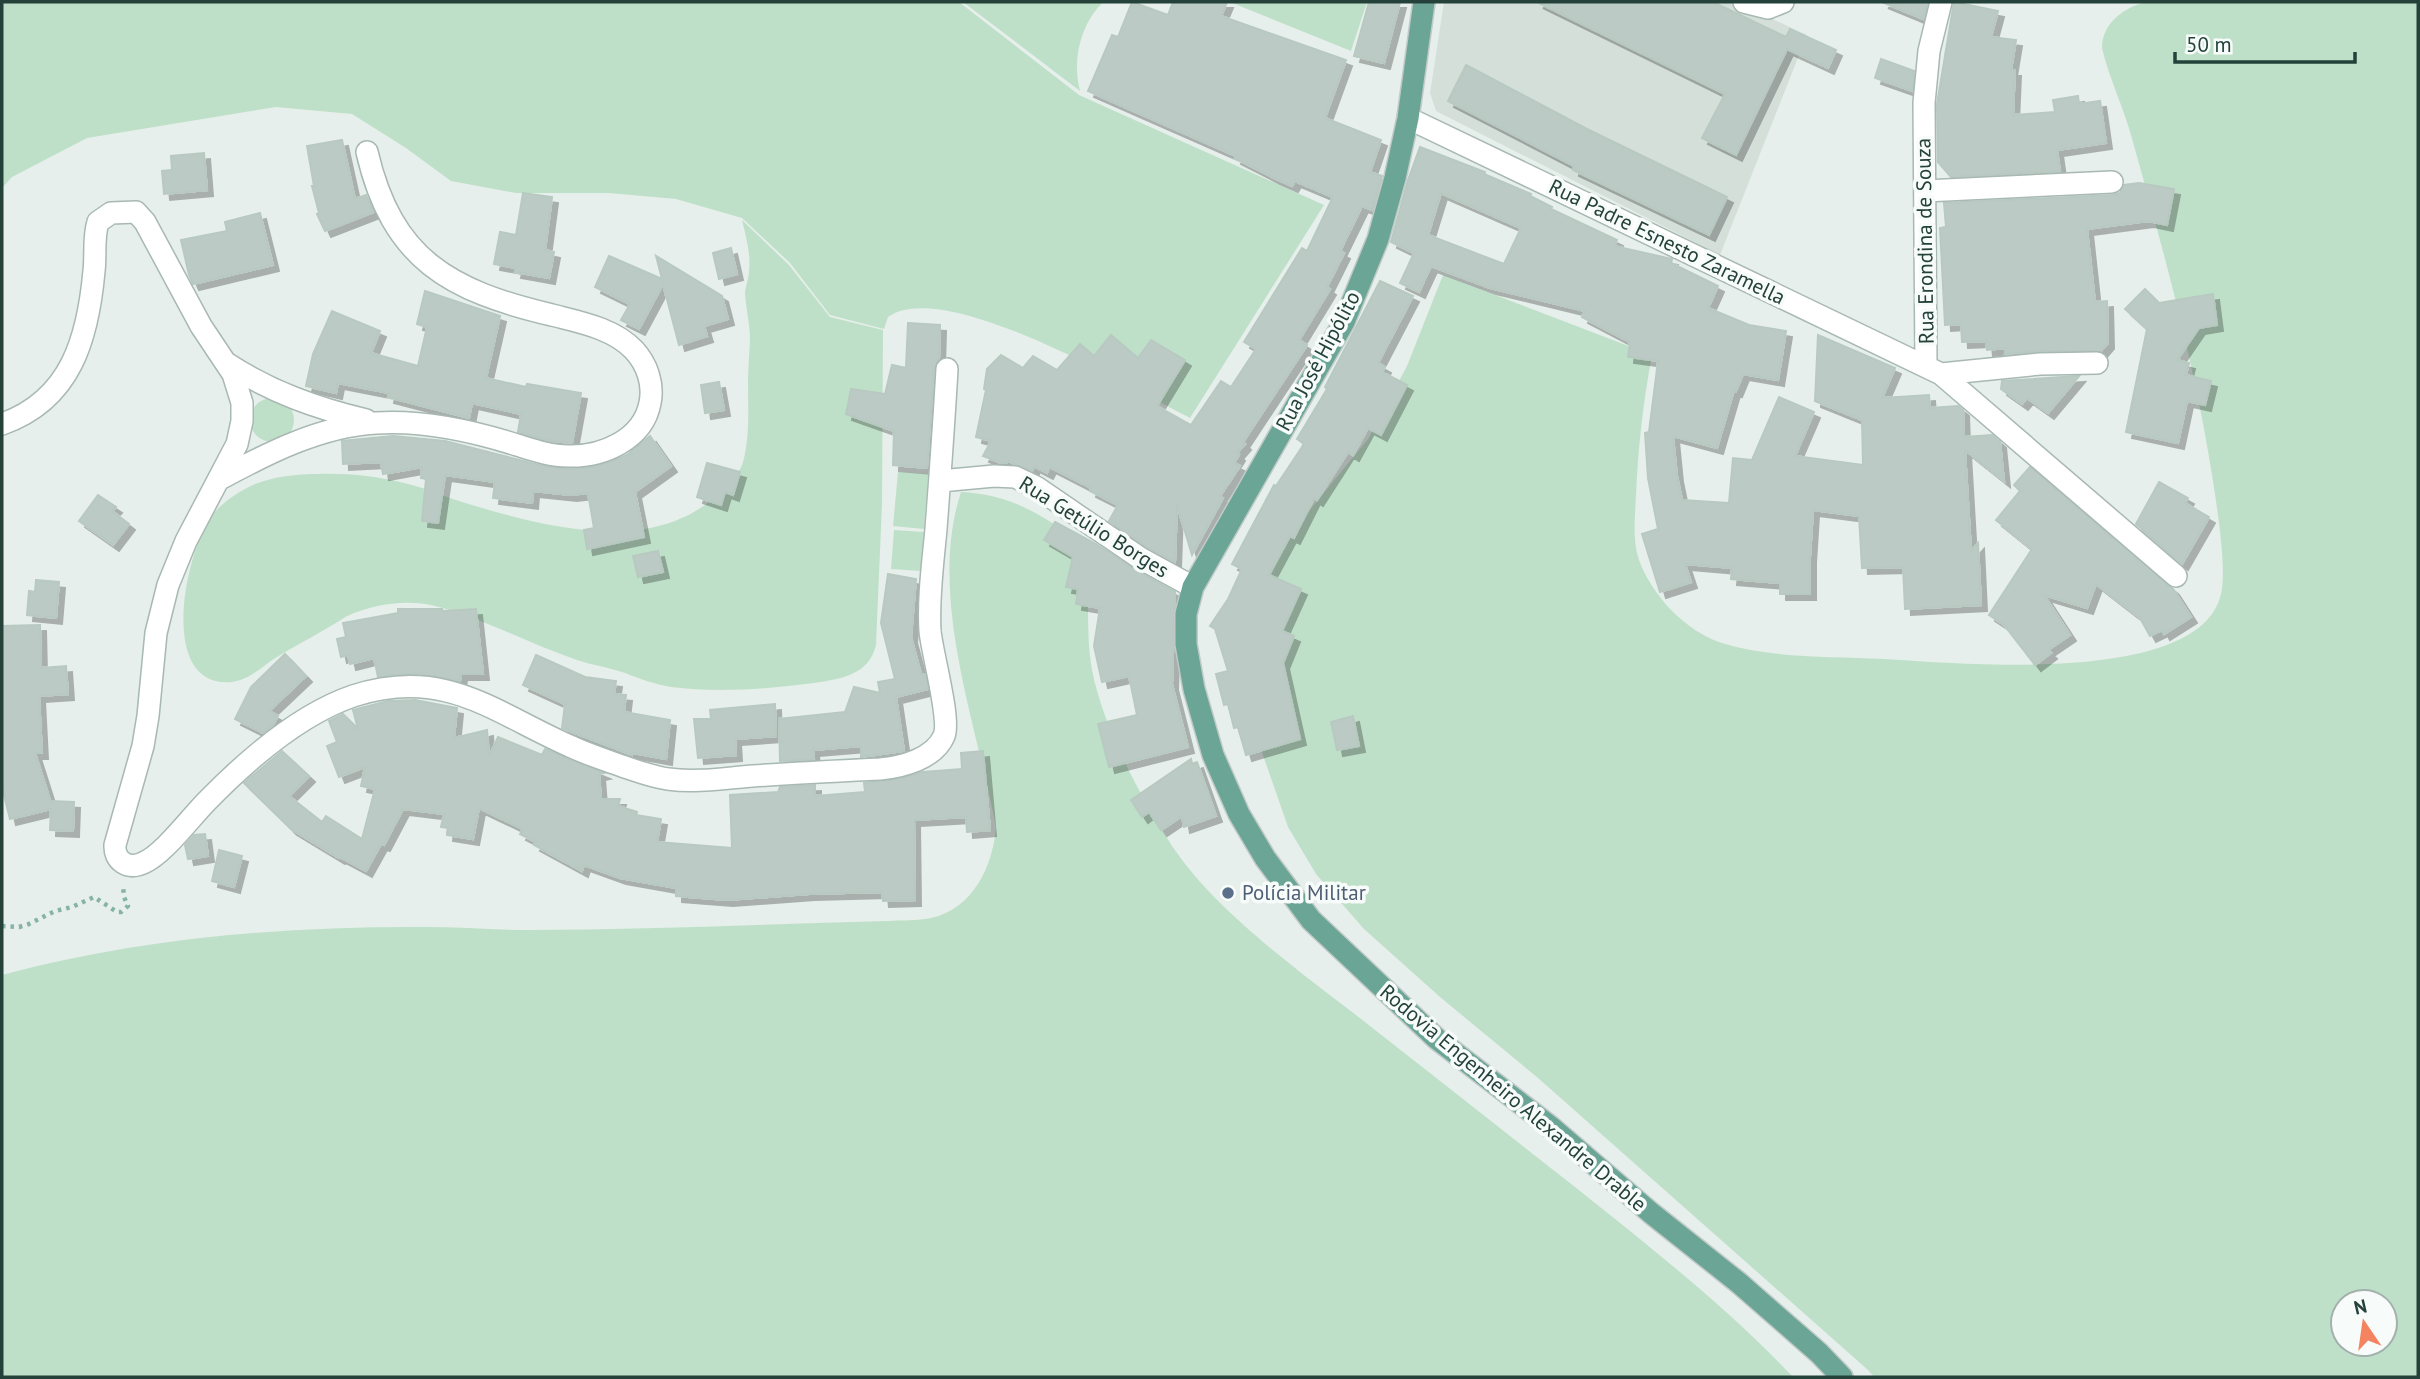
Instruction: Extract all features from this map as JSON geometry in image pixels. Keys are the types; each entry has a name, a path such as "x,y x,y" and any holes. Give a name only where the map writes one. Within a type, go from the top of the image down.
{"main road":[{"name":"Rua José Hipólito","path":"1189,663 1185,630 1193,587 1344,323 1378,239 1408,118 1424,2"},
{"name":"Rodovia Engenheiro Alexandre Drable","path":"1189,663 1213,755 1239,814 1265,858 1311,920 1437,1039 1551,1127 1651,1213 1740,1283 1842,1377"}],"street":[{"path":"1746,3 1768,8 1783,2"},
{"name":"Rua Erondina de Souza","path":"1941,2 1929,51 1924,103 1925,191 1934,370 2176,576"},
{"name":"Rua Padre Esnesto Zaramella","path":"1408,118 1934,370"},
{"path":"218,480 249,463 309,438 374,423 401,423 460,431 548,454 582,455 614,446 637,430 647,415 652,390 646,369 636,353 613,335 579,322 490,298 457,282 428,263 397,230 383,206 367,152"},
{"path":"1925,191 2112,182"},
{"path":"2,424 31,411 45,401 66,376 78,347 89,305 97,227 101,219 111,213 130,211 140,215 237,385 242,403 242,428 237,444 178,557 159,620 143,746 115,845 115,854 123,863 136,866 152,858 208,799 259,753 295,726 354,696 398,688 433,688 479,700 573,748 668,779 853,771 894,768 909,764 937,746 946,731 947,722 932,646 930,618 948,481 947,369"},
{"path":"224,359 260,384 309,405 374,423"},
{"path":"1934,370 2097,363"},
{"name":"Rua Getúlio Borges","path":"948,481 994,476 1016,477 1036,487 1140,558 1193,587"}],"path":[{"path":"2,926 24,926 94,897 117,912 124,910 128,906 124,897 123,863"}],"shaded area":[{"path":"1444,2 1736,2 1807,35 1720,255 1436,111 1430,93"}],"green space":[{"path":"2,2 959,2 1079,95 1324,205 1190,418 1084,362 993,323 951,311 915,308 888,317 884,329 830,315 790,263 742,218 676,199 609,193 516,193 451,181 406,148 352,114 276,107 87,138 12,177 2,188"},
{"path":"963,2 1103,2 1089,21 1080,44 1077,67 1080,91"},
{"path":"1230,2 1367,2 1351,51"},
{"path":"2148,2 2418,2 2418,1377 1874,1377 1538,1078 1440,997 1364,929 1316,874 1288,827 1249,715 1266,575 1304,517 1368,439 1407,366 1443,275 1652,355 1638,460 1635,525 1637,553 1646,576 1666,604 1680,618 1713,640 1782,654 2016,665 2071,663 2124,656 2169,644 2203,624 2221,594 2223,583 2219,522 2206,437 2166,264 2131,135 2102,48 2110,24 2131,7"},
{"path":"742,220 789,265 830,317 883,330 882,504 876,645 867,663 860,669 834,680 779,687 724,690 671,687 574,659 453,611 413,603 368,608 347,616 238,681 208,678 193,664 185,641 183,614 193,556 213,514 241,491 262,482 309,474 372,477 411,485 520,518 587,530 620,531 653,527 683,518 710,501 738,474 747,442 750,335 745,294 749,258"},
{"path":"272,398 281,399 288,404 293,411 293,429 288,436 281,441 272,442 263,441 256,436 251,429 250,420 251,411 256,404 263,399"},
{"path":"898,472 928,474 924,529 893,526"},
{"path":"961,492 992,496 1018,505 1069,534 1087,592 1092,670 1104,713 1144,799 1167,838 1208,890 1288,963 1660,1255 1742,1326 1793,1377 2,1377 2,975 54,962 159,943 266,932 374,927 618,929 915,920 946,913 969,896 985,871 996,827 952,617 949,574 952,532"},
{"path":"894,530 924,532 921,571 891,569"}],"building":[{"path":"1132,2 1168,15 1173,2 1227,2 1221,16 1346,60 1325,118 1381,140 1370,172 1382,176 1372,210 1362,206 1340,251 1344,253 1327,287 1330,289 1299,340 1307,345 1243,442 1245,444 1237,453 1239,455 1234,463 1240,466 1220,496 1223,498 1192,555 1177,505 1175,562 1109,521 1118,505 1090,491 1091,488 1050,467 1047,473 1034,466 1032,471 1008,461 1001,463 983,456 991,441 976,437 986,390 987,369 1001,355 1023,368 1033,356 1057,370 1080,344 1094,356 1111,335 1138,358 1151,340 1185,360 1157,406 1191,425 1221,381 1231,387 1256,349 1244,342 1302,248 1307,251 1333,197 1295,181 1292,186 1235,158 1236,156 1088,91 1112,35 1118,37"},
{"path":"1369,2 1400,2 1384,63 1354,56"},
{"path":"1537,2 1713,2 1786,37 1790,29 1836,50 1828,68 1787,49 1736,155 1702,138 1725,94"},
{"path":"1882,2 1928,2 1923,19"},
{"path":"1954,2 1998,11 1991,37 2016,40 2011,70 2015,70 2013,115 2055,112 2053,100 2078,96 2079,104 2100,101 2106,143 2057,150 2060,171 1951,177 1938,162 1937,104"},
{"path":"1881,59 1914,71 1912,91 1875,78"},
{"path":"1466,65 1587,129 1727,197 1709,235 1573,170 1574,166 1448,101"},
{"path":"342,140 355,199 366,195 374,212 325,231 317,214 319,213 312,186 307,146"},
{"path":"1420,147 1485,172 1484,174 1531,194 1530,196 1552,207 1551,209 1617,240 1614,246 1672,259 1671,263 1718,286 1708,308 1749,325 1786,331 1778,380 1743,374 1736,391 1734,390 1717,448 1673,436 1682,500 1729,503 1733,458 1752,460 1779,397 1814,412 1795,456 1863,465 1862,420 1815,401 1818,335 1895,368 1882,398 1929,395 1930,408 1958,406 1963,410 1964,437 1992,435 2000,442 2004,481 1965,450 1971,551 1978,543 1981,605 1905,609 1903,567 1862,568 1859,516 1813,510 1810,594 1780,594 1780,583 1731,579 1732,568 1685,564 1691,582 1660,592 1642,534 1658,529 1648,478 1645,433 1649,432 1658,361 1628,357 1630,342 1582,317 1585,311 1490,288 1431,266 1419,292 1400,283 1414,253 1391,242","holes":["1441,193 1521,228 1504,264 1428,235"]},
{"path":"204,153 207,190 164,194 162,171 172,170 171,156"},
{"path":"2139,183 2174,189 2167,225 2148,221 2087,229 2095,302 2107,301 2108,343 2101,351 2005,354 2006,348 1987,350 1986,341 1962,342 1961,324 1945,325 1940,228 1946,227 1944,203 2113,195 2120,193 2124,185"},
{"path":"523,193 552,197 545,250 554,252 549,278 515,272 516,268 494,264 500,232 516,235"},
{"path":"260,213 273,265 193,284 181,240 227,231 225,222"},
{"path":"731,248 737,274 719,279 713,253"},
{"path":"609,256 662,279 656,256 722,296 728,319 704,326 707,336 679,345 663,284 639,329 621,320 630,304 595,287"},
{"path":"1380,281 1413,296 1378,363 1385,367 1382,372 1407,385 1381,435 1368,428 1353,455 1348,452 1317,500 1314,498 1294,538 1290,536 1269,575 1301,589 1282,631 1294,636 1283,663 1300,739 1246,755 1238,727 1234,728 1228,704 1224,705 1216,674 1228,671 1215,629 1210,626 1228,599 1242,569 1232,564 1274,485 1276,486 1304,444 1297,439 1327,389 1325,387"},
{"path":"2145,289 2159,303 2213,294 2217,325 2199,328 2177,360 2189,363 2186,375 2211,381 2205,405 2187,401 2178,443 2126,432 2147,329 2125,309"},
{"path":"425,291 500,316 486,378 526,387 527,384 581,393 572,443 551,441 518,432 521,414 472,403 469,418 388,397 389,393 338,383 336,393 306,386 313,354 332,311 380,331 371,353 418,366 427,327 417,324"},
{"path":"908,323 940,325 927,468 893,465 894,431 846,414 851,389 885,394 892,365 906,368"},
{"path":"2079,376 2048,413 2027,398 2022,404 2001,389 2002,381"},
{"path":"719,382 724,410 705,413 701,385"},
{"path":"393,436 445,441 539,465 567,469 596,466 612,461 627,455 650,436 671,466 635,492 644,537 587,549 584,530 594,528 588,493 571,495 533,491 532,503 493,498 495,482 445,475 438,523 422,521 426,479 421,478 422,467 383,474 381,462 343,464 342,441"},
{"path":"707,463 740,472 733,495 725,492 721,505 697,497"},
{"path":"2030,467 2173,589 2191,617 2164,634 2162,630 2150,636 2140,618 2096,584 2087,608 2044,595 2070,635 2048,650 2051,653 2035,665 2004,625 1989,615 2032,549 1996,520 2020,491 2014,485"},
{"path":"2159,482 2188,498 2185,503 2209,517 2182,564 2136,524"},
{"path":"98,495 116,507 112,511 129,524 113,545 79,521"},
{"path":"1055,522 1175,592 1172,684 1188,747 1109,767 1098,724 1137,715 1129,676 1102,682 1094,646 1100,608 1076,604 1078,589 1066,587 1073,557 1044,540"},
{"path":"658,551 663,572 638,577 633,556"},
{"path":"888,574 916,579 911,637 928,689 896,697 904,751 861,757 861,746 813,750 814,759 780,761 779,719 845,712 854,687 880,693 878,682 895,679 881,623"},
{"path":"36,580 59,582 56,618 27,615 29,591 35,592"},
{"path":"398,609 476,609 483,674 461,674 460,681 417,673 378,677 374,658 350,664 348,655 341,657 337,639 346,637 343,623 398,613"},
{"path":"40,625 41,668 66,666 68,694 39,696 42,753 35,753 51,803 74,802 73,831 50,830 51,809 10,819 2,787 2,626"},
{"path":"285,654 306,676 269,711 278,716 273,725 263,733 235,719 251,687"},
{"path":"536,655 585,677 616,681 614,694 626,695 624,712 670,720 666,759 633,753 632,755 562,728 565,704 523,685"},
{"path":"415,700 457,708 454,738 487,730 489,757 498,737 542,755 545,749 604,773 599,774 601,799 620,799 618,806 637,812 636,815 661,819 657,842 732,848 730,795 778,792 780,787 815,785 815,796 865,792 864,783 900,779 923,772 962,769 961,753 983,751 990,830 967,832 966,817 914,820 915,900 883,901 882,892 727,900 676,896 676,888 620,878 584,865 582,871 534,845 536,842 520,834 523,829 479,808 473,839 447,835 448,828 441,827 444,814 403,809 384,845 381,844 366,871 291,829 244,783 282,751 309,776 289,796 322,822 326,816 362,839 375,789 361,786 365,767 339,777 327,746 337,742 329,721 343,714 358,729 353,710 388,701"},
{"path":"775,704 776,736 735,739 736,755 698,758 694,719 711,719 710,710"},
{"path":"1353,716 1359,746 1337,750 1331,722"},
{"path":"1191,759 1192,764 1197,762 1216,816 1184,827 1182,816 1161,830 1149,812 1142,817 1131,800"},
{"path":"205,834 208,856 188,859 185,845 194,835"},
{"path":"219,850 242,856 234,887 212,881"}],"place":[{"name":"Polícia Militar","path":"1228,893"}]}
